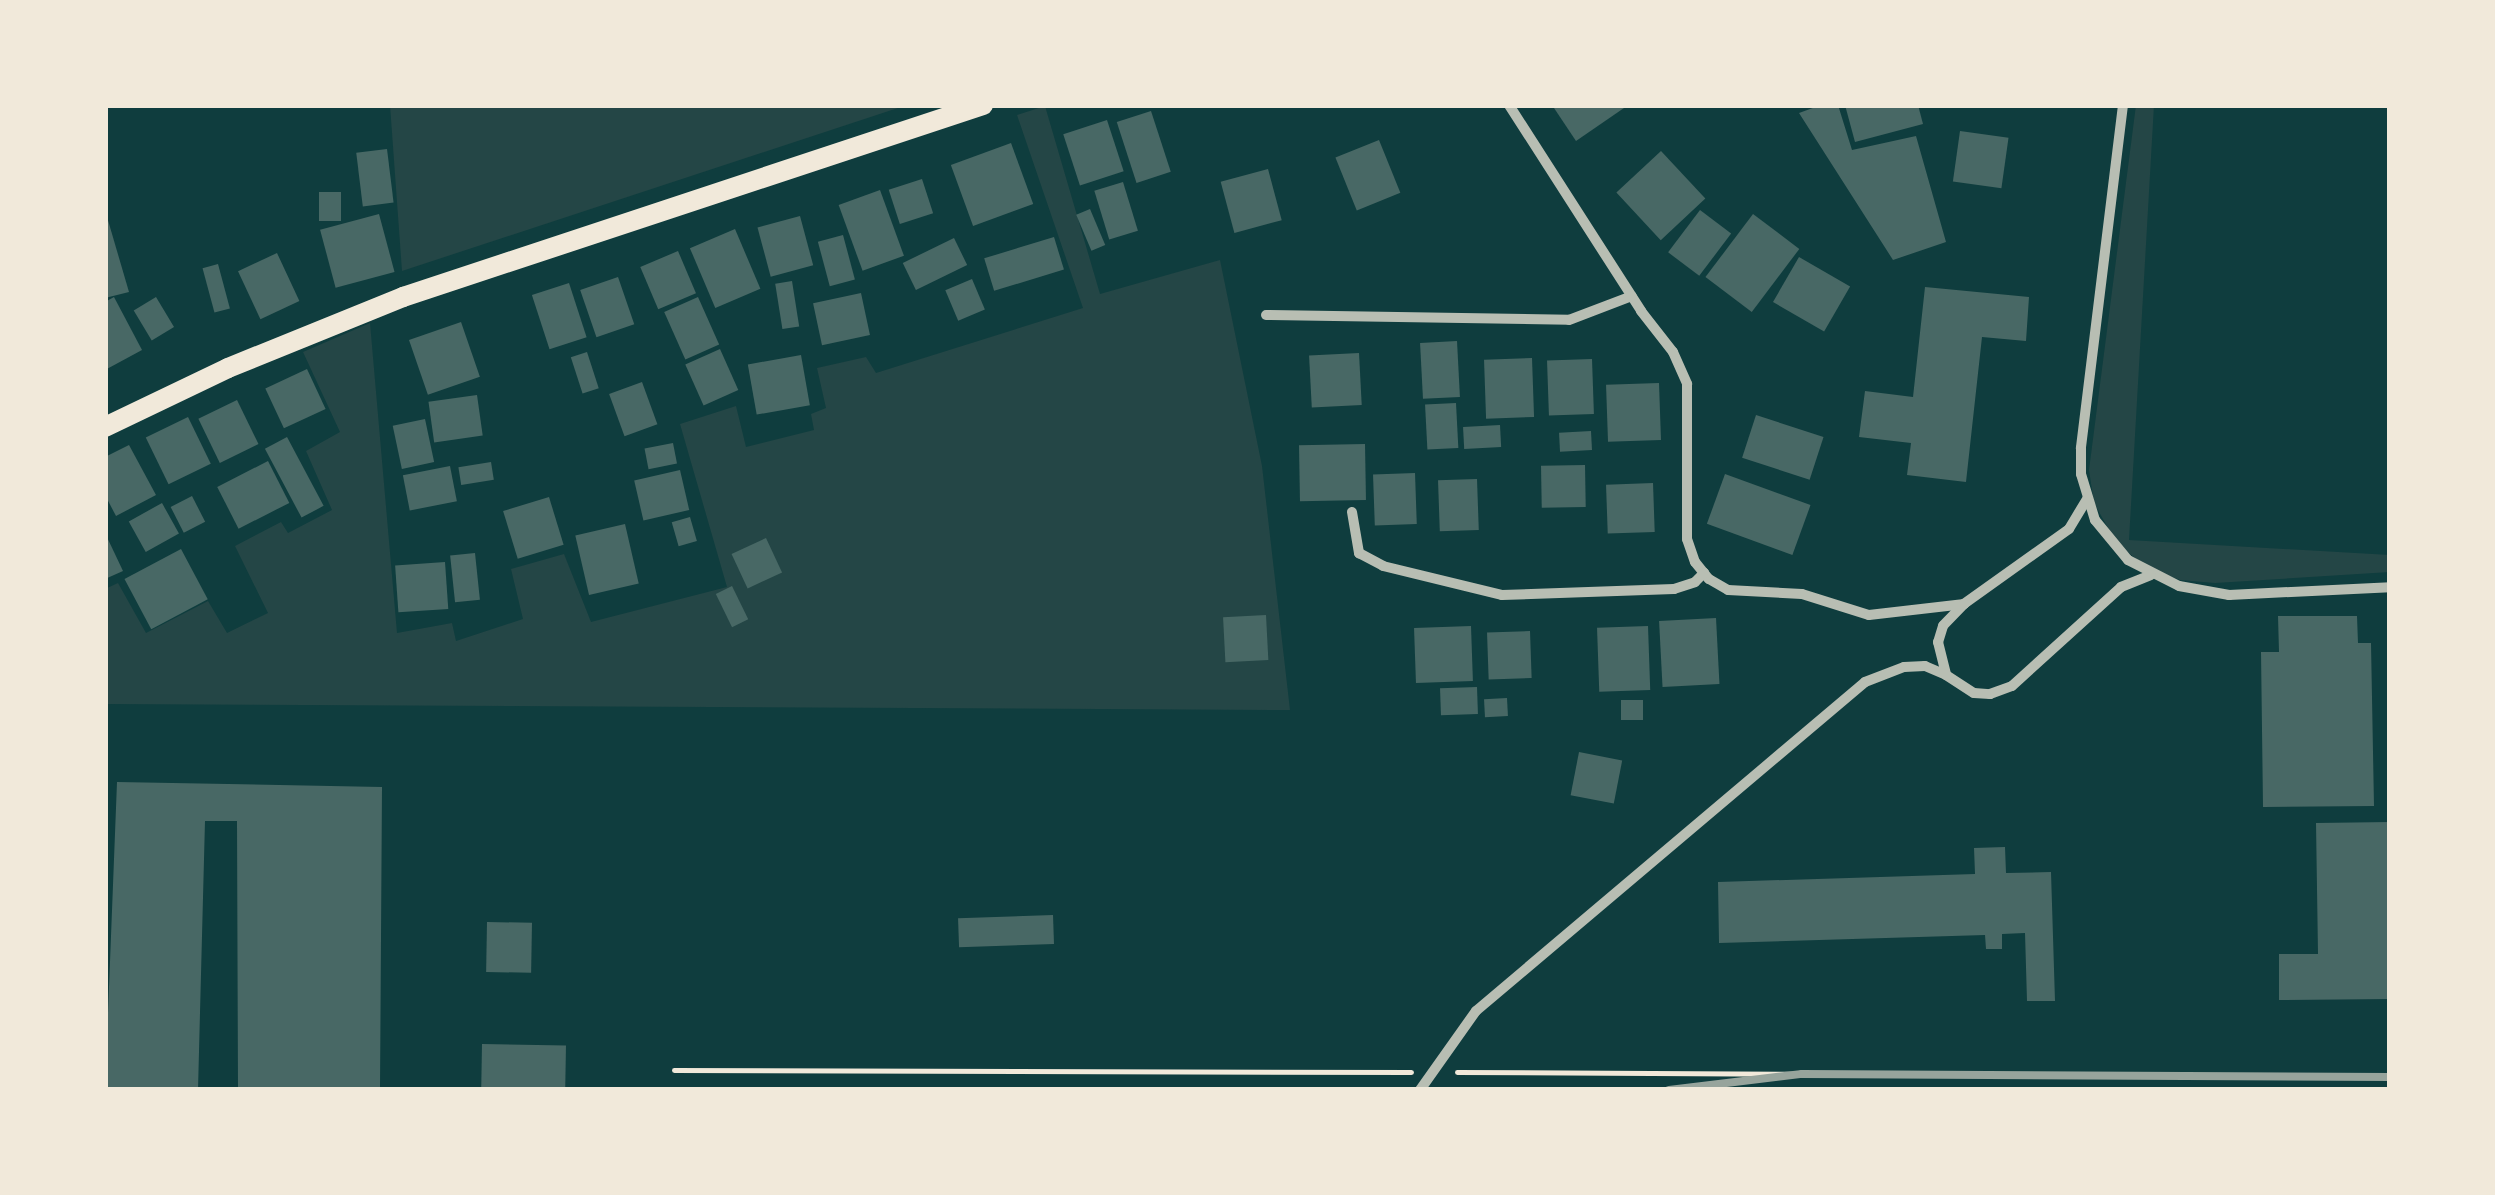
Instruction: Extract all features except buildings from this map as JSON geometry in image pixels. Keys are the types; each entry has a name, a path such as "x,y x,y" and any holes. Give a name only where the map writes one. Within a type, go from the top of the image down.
{"main road":[{"path":"105,427 275,348 402,297 984,105"}],"street":[{"path":"1509,105 1632,296 1674,352 1687,384 1687,540 1704,573 1728,590 1802,594 1869,614 1964,604"},
{"path":"2123,105 2081,448 2086,499 2110,543 2151,575 2229,594 2390,587"},
{"path":"1266,314 1569,320 1632,296"},
{"path":"1946,674 1938,642 1943,626 1964,604 2069,530 2086,499"},
{"path":"1352,512 1359,553 1384,566 1502,596 1674,589 1695,582 1704,573"},
{"path":"1420,1090 1429,1072 1476,1011 1865,682 1904,667 1925,666 1946,674 1974,693 1990,694 2012,686 2122,586 2151,575"}],"path":[{"path":"674,1070 1802,1074"}],"shaded area":[{"path":"390,105 907,105 402,271"},
{"path":"2136,105 2154,105 2129,540 2390,555 2390,572 2215,583 2180,580 2148,568 2117,544 2094,503 2089,470"},
{"path":"1045,106 1100,294 1220,260 1262,466 1290,710 105,704 105,589 118,583 146,633 208,601 227,633 268,613 235,546 281,522 288,533 332,510 306,451 340,432 303,352 370,323 397,633 452,623 456,641 523,619 511,569 564,554 591,622 727,587 680,424 736,406 746,447 814,430 811,414 826,408 817,368 866,357 876,373 1083,308 1017,115"}],"railway":[{"path":"1669,1090 1802,1074 2390,1077"}]}
